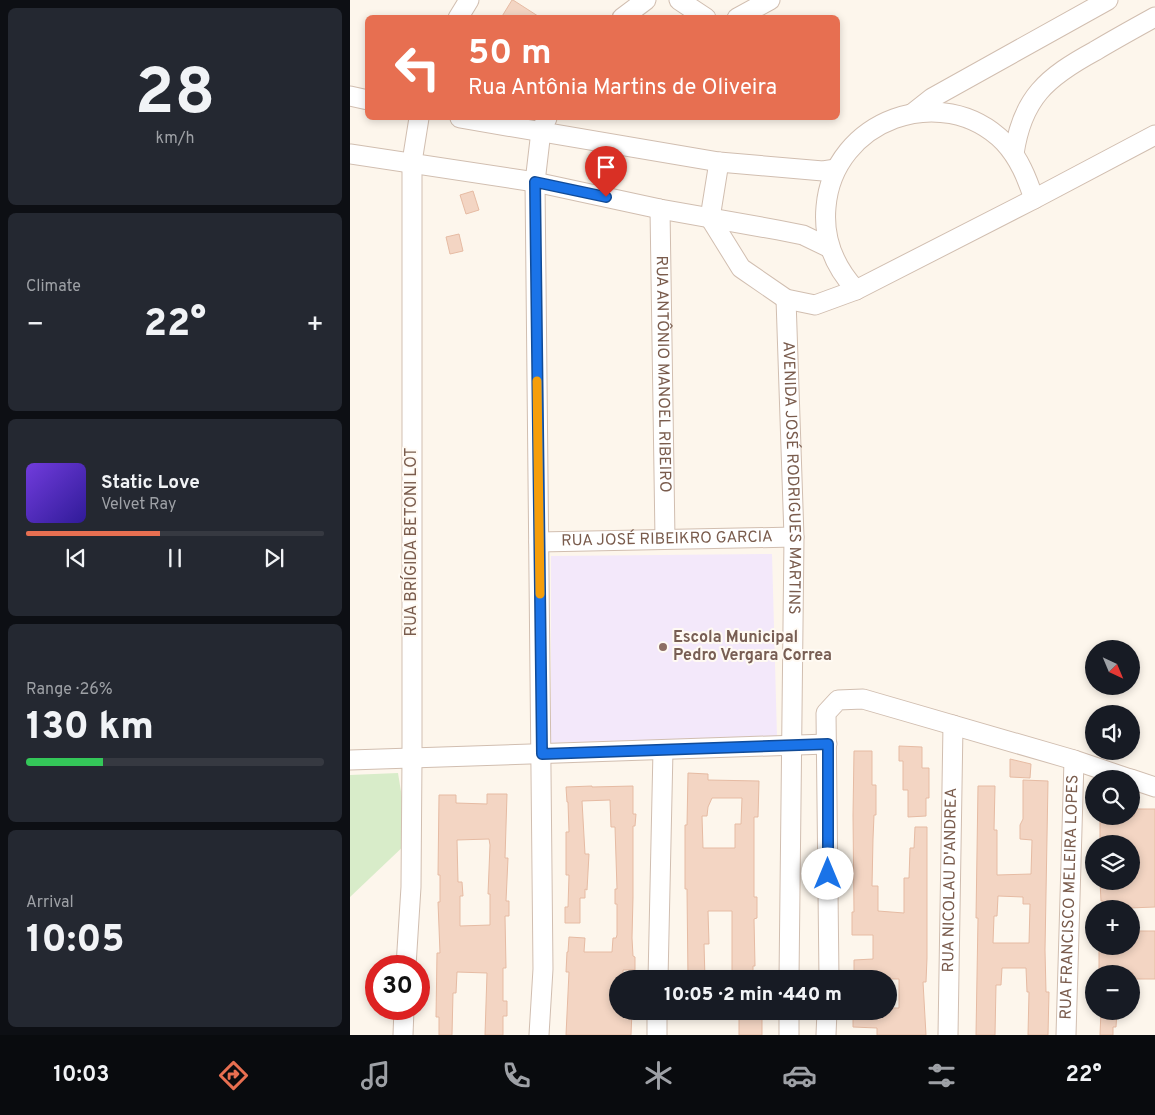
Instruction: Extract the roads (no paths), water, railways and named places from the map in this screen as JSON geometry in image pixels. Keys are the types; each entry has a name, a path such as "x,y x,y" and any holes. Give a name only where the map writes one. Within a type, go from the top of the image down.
{"street":[{"path":"460,15 469,0"},
{"path":"626,15 646,0"},
{"path":"679,0 702,15"},
{"path":"742,15 770,0"},
{"path":"913,113 932,98 1108,0"},
{"path":"1014,154 1020,126 1026,112 1037,94 1050,80 1071,64 1155,17"},
{"path":"350,96 365,99"},
{"path":"856,290 844,278 830,248 826,233 825,208 830,184 836,169 850,148 868,132 882,123 913,113 946,113 977,123 991,131 1014,154 1022,168 1034,199"},
{"name":"RUA BRÍGIDA BETONI LOT","path":"407,955 411,887 412,759 412,162 419,120"},
{"path":"488,120 544,124 719,162 823,171 836,169"},
{"path":"538,1035 543,969 535,182 544,124"},
{"path":"719,162 710,218 741,268 786,299 815,304 856,290 1155,135"},
{"path":"350,154 535,182 660,209 803,235 830,248"},
{"name":"RUA ANTÔNIO MANOEL RIBEIRO","path":"660,209 665,539"},
{"name":"AVENIDA JOSÉ RODRIGUES MARTINS","path":"786,299 794,537 789,970"},
{"name":"RUA JOSÉ RIBEIKRO GARCIA","path":"539,542 794,537"},
{"path":"829,970 828,744 826,714 838,700 863,699 1104,770"},
{"name":"RUA NICOLAU D'ANDREA","path":"948,1035 953,725"},
{"path":"350,760 828,744"},
{"path":"658,970 663,750"},
{"name":"RUA FRANCISCO MELEIRA LOPES","path":"1066,1035 1074,760"},
{"path":"1140,782 1155,787"},
{"path":"403,1035 404,1020"},
{"path":"657,1035 658,1020"},
{"path":"789,1020 789,1035"},
{"path":"826,1035 827,1020"}],"place":[{"name":"Escola Municipal Pedro Vergara Correa","path":"663,647"}]}
